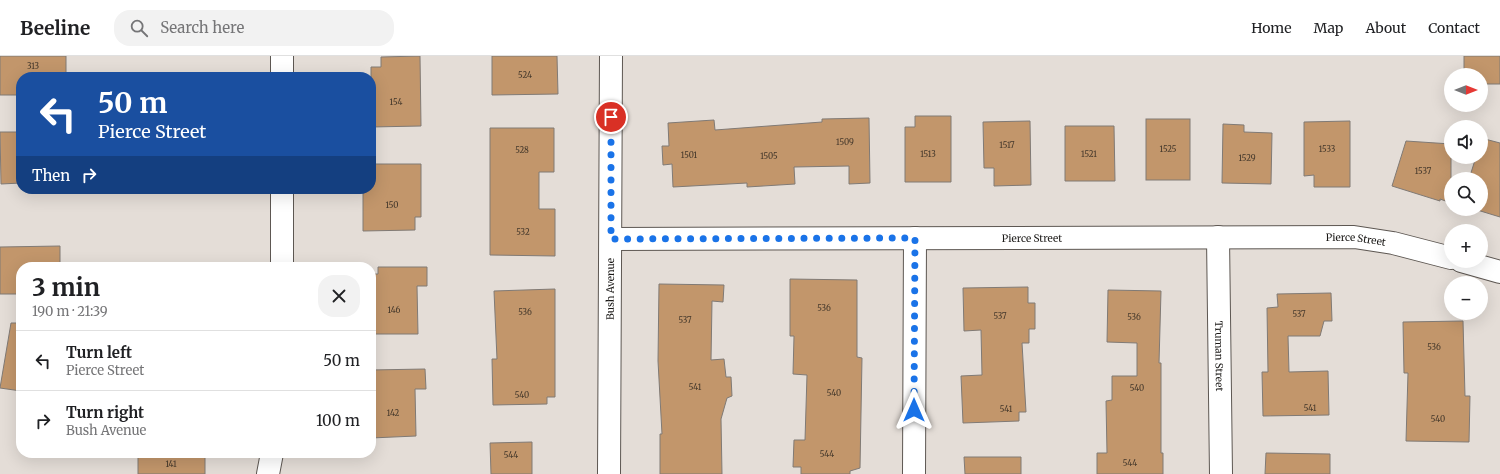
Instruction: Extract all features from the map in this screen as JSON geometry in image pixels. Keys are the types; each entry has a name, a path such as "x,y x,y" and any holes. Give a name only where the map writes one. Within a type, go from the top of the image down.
{"street":[{"path":"282,56 282,72"},
{"name":"Bush Avenue","path":"609,474 611,56"},
{"path":"282,194 282,262"},
{"name":"Truman Street","path":"1218,237 1220,474"},
{"name":"Pierce Street","path":"611,239 1354,237 1394,242 1444,256"},
{"path":"914,474 915,238"},
{"path":"1486,268 1500,272"},
{"path":"268,474 271,458"}],"building":[{"path":"0,56 66,56 66,72 16,72 16,95 0,95"},
{"path":"420,56 421,126 376,127 376,72 371,72 371,67 381,67 381,57"},
{"path":"492,56 557,56 558,94 492,95"},
{"path":"1464,56 1500,56 1500,84 1488,84 1488,68 1464,68"},
{"path":"915,116 951,116 951,182 905,182 905,127 915,127"},
{"path":"869,118 870,183 849,184 849,166 794,167 795,184 747,187 747,183 673,187 672,164 663,165 662,146 669,146 668,123 714,120 715,130 822,122 822,119"},
{"path":"1146,119 1190,119 1190,180 1146,180"},
{"path":"1030,121 1031,185 994,186 994,168 984,168 983,122"},
{"path":"1350,121 1350,187 1314,187 1314,175 1304,176 1304,122"},
{"path":"1223,124 1244,125 1244,132 1272,133 1271,184 1222,183"},
{"path":"1065,126 1114,126 1115,181 1065,181"},
{"path":"490,128 554,128 554,172 539,172 539,209 555,209 555,256 490,255"},
{"path":"0,132 16,132 16,183 1,184"},
{"path":"1488,140 1500,143 1500,217 1488,213 1488,172 1471,172 1474,164 1488,164"},
{"path":"1406,141 1444,144 1444,164 1451,164 1451,172 1444,172 1444,200 1440,199 1440,201 1392,186"},
{"path":"376,164 421,164 421,217 415,217 415,230 363,231 363,194 376,194"},
{"path":"60,246 60,262 16,262 16,294 0,294 0,247"},
{"path":"378,267 427,267 427,286 417,286 418,334 376,334 376,274 378,274"},
{"path":"790,279 857,280 857,357 862,358 860,468 850,471 850,474 801,474 801,467 793,467 794,440 805,440 807,375 793,374 794,336 790,336"},
{"path":"659,284 724,285 723,302 712,301 711,360 724,359 726,377 731,377 732,396 727,398 721,419 722,474 660,474 660,434 662,434 658,361"},
{"path":"1028,287 1028,303 1035,303 1035,329 1029,329 1029,343 1022,343 1026,412 1019,412 1019,421 963,423 961,376 982,375 981,330 964,331 963,288"},
{"path":"555,289 555,397 547,397 547,404 493,405 492,359 497,359 494,291"},
{"path":"1108,290 1161,291 1159,363 1161,363 1161,453 1163,453 1163,474 1097,474 1097,453 1107,453 1106,401 1112,400 1112,376 1137,376 1137,343 1107,342"},
{"path":"1331,293 1332,321 1324,321 1320,336 1288,336 1289,372 1328,371 1329,415 1263,416 1262,372 1268,372 1267,308 1278,307 1277,294"},
{"path":"1463,321 1465,396 1470,396 1469,442 1406,441 1408,373 1404,373 1403,322"},
{"path":"11,323 16,323 16,390 0,388"},
{"path":"425,369 426,389 415,389 416,436 376,438 376,370"},
{"path":"532,442 532,474 491,474 490,443"},
{"path":"1266,453 1330,454 1330,474 1265,474"},
{"path":"964,457 1021,457 1021,474 965,474"},
{"path":"138,458 205,458 205,474 138,474"}],"route":[{"path":"611,117 611,239 915,238 914,410"}]}
